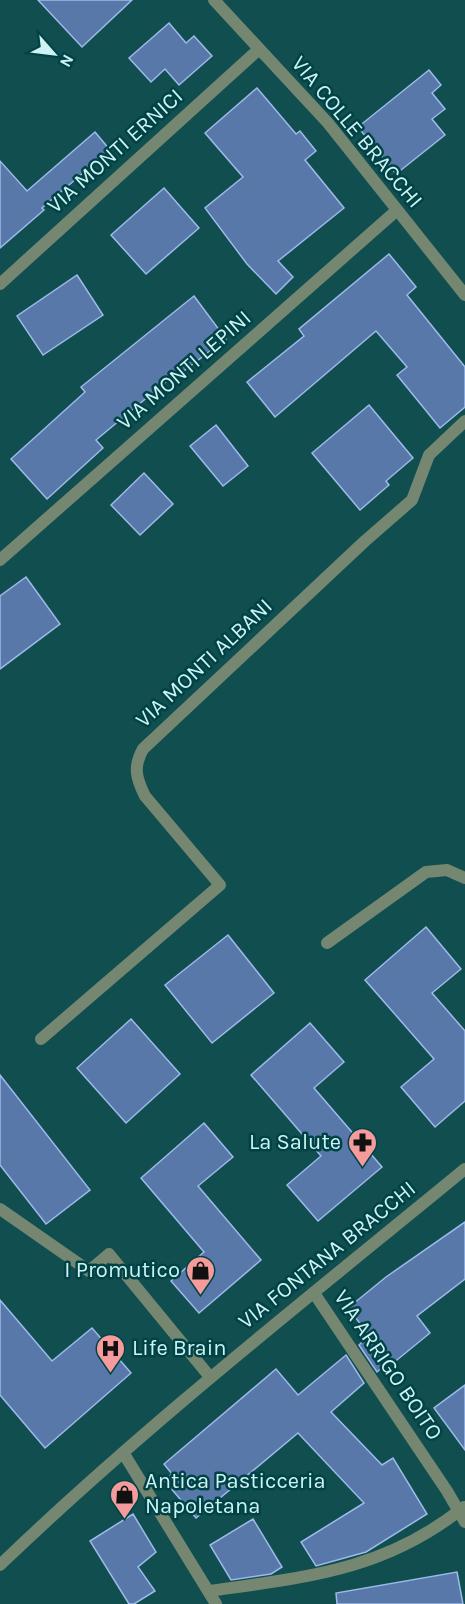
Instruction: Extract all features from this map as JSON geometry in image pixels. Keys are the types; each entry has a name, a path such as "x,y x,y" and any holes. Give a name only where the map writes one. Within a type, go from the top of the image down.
{"street":[{"name":"VIA COLLE BRACCHI","path":"214,0 328,123 465,295"},
{"name":"VIA MONTI ERNICI","path":"0,284 258,50"},
{"name":"VIA MONTI LEPINI","path":"0,560 396,211"},
{"name":"VIA MONTI ALBANI","path":"41,1039 220,885 145,796 137,781 135,768 143,749 365,541 412,500 429,455 465,421"},
{"path":"327,943 426,872 447,870 465,878"},
{"name":"VIA FONTANA BRACCHI","path":"0,1565 210,1377 465,1169"},
{"path":"0,1209 89,1271 109,1254 210,1377"},
{"name":"VIA ARRIGO BOITO","path":"314,1293 463,1513"},
{"path":"123,1454 216,1604"},
{"path":"209,1591 318,1575 361,1564 410,1543 463,1513"}],"building":[{"path":"38,0 132,0 82,47"},
{"path":"169,23 186,43 194,36 212,56 179,85 165,69 151,82 129,58"},
{"path":"429,70 441,85 432,93 445,109 432,119 445,135 396,174 358,127"},
{"path":"257,88 296,134 300,131 316,151 305,160 344,208 278,261 293,277 276,294 247,264 205,208 243,177 205,133"},
{"path":"95,132 110,150 42,208 44,210 0,248 0,161 27,191"},
{"path":"164,188 199,228 146,274 111,235"},
{"path":"389,254 416,287 407,295 465,367 465,407 440,428 397,375 407,367 376,331 275,417 247,382 304,336 299,329"},
{"path":"77,275 103,315 43,355 17,316"},
{"path":"194,296 226,339 181,373 179,371 96,440 103,448 47,499 11,459 85,392 81,387"},
{"path":"369,405 413,458 386,481 389,485 360,510 312,453"},
{"path":"216,425 248,466 223,486 190,446"},
{"path":"144,473 173,504 140,535 111,505"},
{"path":"26,577 60,624 0,669 0,596"},
{"path":"426,927 461,969 432,993 465,1031 465,1101 435,1127 401,1087 434,1059 365,980"},
{"path":"228,935 274,993 212,1043 165,985"},
{"path":"131,1019 180,1074 126,1123 77,1068"},
{"path":"310,1023 344,1062 314,1088 382,1167 318,1221 287,1185 321,1156 251,1075"},
{"path":"0,1075 90,1190 46,1224 0,1165"},
{"path":"204,1123 233,1157 198,1186 261,1260 199,1313 171,1281 204,1252 141,1178"},
{"path":"465,1222 465,1279 417,1316 430,1333 392,1364 390,1361 377,1372 359,1345 369,1335 348,1308 386,1277"},
{"path":"0,1300 52,1361 92,1328 131,1373 45,1448 0,1395"},
{"path":"346,1355 364,1383 331,1412 382,1465 393,1458 427,1514 366,1552 316,1566 301,1542 364,1503 298,1433 196,1518 164,1480 172,1474 164,1464 276,1369 298,1395"},
{"path":"465,1385 465,1450 434,1408"},
{"path":"133,1514 156,1552 138,1567 155,1591 134,1604 129,1604 90,1541"},
{"path":"253,1519 282,1567 271,1574 231,1580 210,1545"},
{"path":"457,1572 463,1604 337,1604 336,1593"}],"place":[{"name":"La Salute","path":"362,1168"},
{"name":"I Promutico","path":"201,1296"},
{"name":"Life Brain","path":"111,1374"},
{"name":"Antica Pasticceria Napoletana","path":"124,1520"}]}
